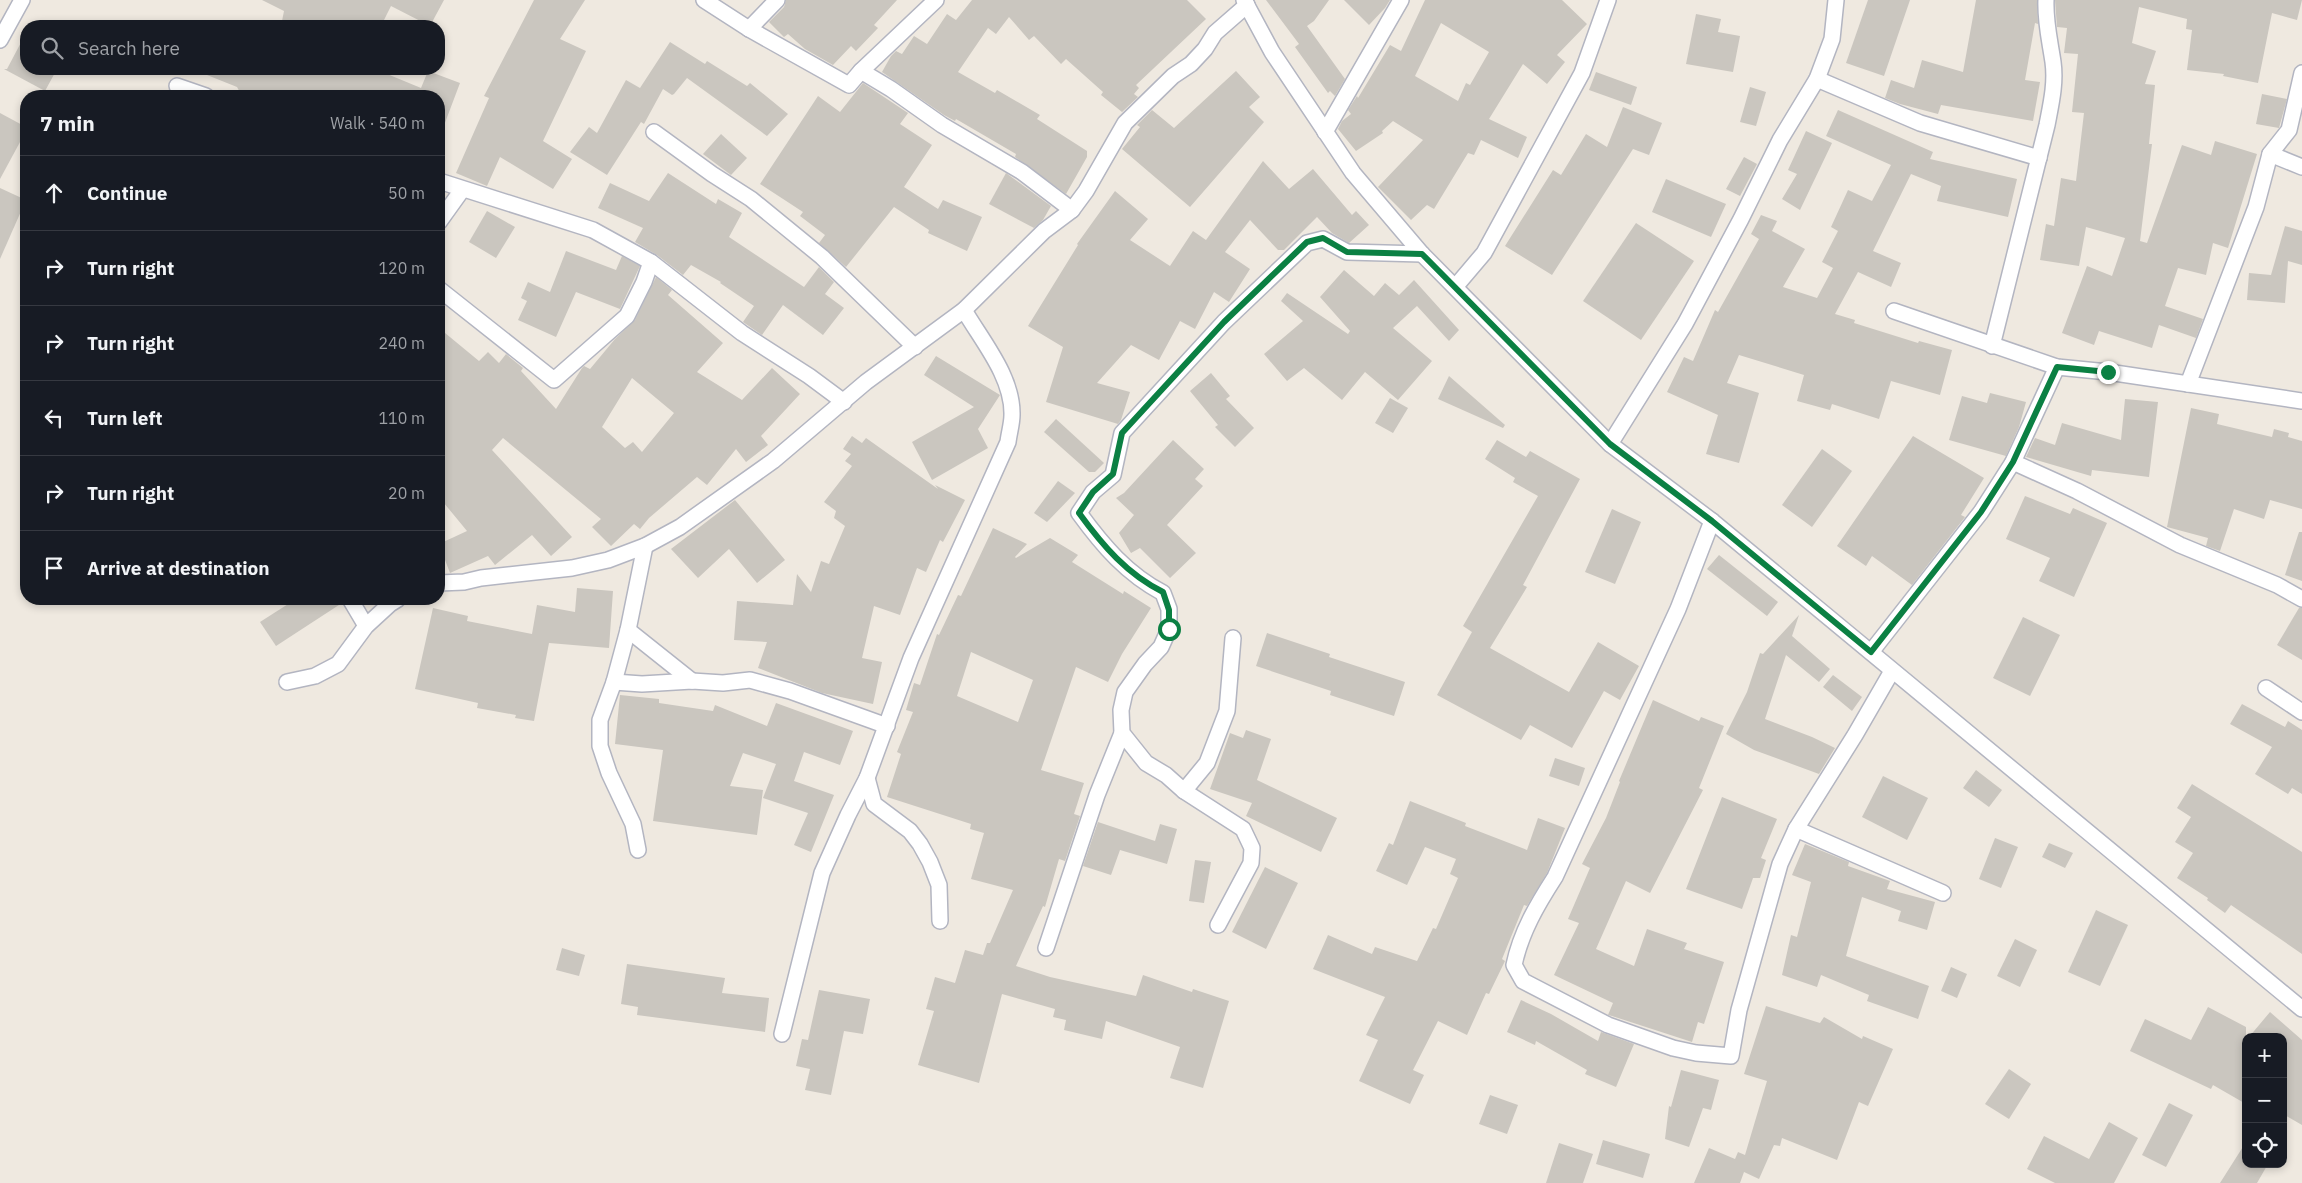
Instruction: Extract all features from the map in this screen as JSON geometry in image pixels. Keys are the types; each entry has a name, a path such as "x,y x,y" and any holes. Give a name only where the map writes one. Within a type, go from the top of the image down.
{"street":[{"path":"0,40 22,0"},
{"path":"704,0 749,29 849,85 861,71 936,0"},
{"path":"749,29 777,0"},
{"path":"1325,132 1401,0"},
{"path":"1456,286 1484,253 1582,73 1608,0"},
{"path":"1610,444 1685,324 1741,219 1780,140 1817,79 1832,39 1836,0"},
{"path":"1992,346 2054,91 2053,62 2047,36 2046,0"},
{"path":"445,584 572,568 608,560 645,546 680,527 773,461 866,382 964,310 1038,236 1072,210 1086,191 1125,123 1173,76 1191,64 1205,49 1215,33 1246,3 1272,52 1353,173 1422,254 1456,286 1610,444 1712,521 1892,671 1932,701 2302,1009"},
{"path":"861,71 942,124 1022,172 1072,210"},
{"path":"2188,384 2256,207 2270,154 2289,130 2302,73"},
{"path":"1817,79 1920,122 2039,158"},
{"path":"177,86 189,90"},
{"path":"654,132 712,174 751,199 822,258 915,347"},
{"path":"2270,154 2302,167"},
{"path":"445,183 594,230 651,262 742,333 809,376 844,402"},
{"path":"445,214 462,190"},
{"path":"1046,948 1097,795 1122,733 1121,710 1125,692 1145,664 1161,647 1169,629 1169,610 1163,592 1146,584 1124,566 1102,544 1079,513 1093,492 1113,474 1122,433 1224,322 1307,242 1323,238 1347,252 1422,254"},
{"path":"445,294 554,380 627,316 651,262"},
{"path":"782,1034 822,873 867,778 910,658 1008,442 1012,415 1009,392 1000,370 964,310"},
{"path":"1894,311 2057,367 2108,372 2302,401"},
{"path":"1871,652 1981,512 2013,462 2057,367"},
{"path":"2013,462 2078,490 2180,545 2277,585 2302,599"},
{"path":"1712,521 1678,609 1555,877 1534,911 1519,942 1514,964 1524,982 1608,1025 1681,1050 1731,1056 1739,1010 1780,864 1796,828 1855,735 1892,671"},
{"path":"638,850 633,824 609,773 600,746 600,720 614,682 628,630 645,546"},
{"path":"354,605 366,626"},
{"path":"287,682 316,676 338,664 366,626 389,605"},
{"path":"628,630 692,681"},
{"path":"1184,791 1207,763 1227,710 1233,638"},
{"path":"614,682 642,684 692,681 723,683 750,680 765,682 887,726"},
{"path":"2266,688 2302,712"},
{"path":"1122,733 1146,763 1166,775 1184,791 1243,829 1252,848 1251,863 1218,925"},
{"path":"867,778 874,804 910,831 930,862 939,885 940,921"},
{"path":"1796,828 1944,893"}],"building":[{"path":"262,0 444,0 433,20 418,20 391,6 384,20 282,20 284,11"},
{"path":"534,0 585,0 560,39 586,51 543,141 572,159 553,189 500,157 487,186 456,173 489,98 484,96"},
{"path":"786,0 897,0 874,25 878,28 856,51 851,46 833,65 805,49 788,34 784,37 769,22 784,7"},
{"path":"972,0 1187,0 1206,19 1136,85 1139,88 1134,94 1138,97 1122,112 1101,95 1103,92 1066,59 1061,64 1034,36 1029,40 1009,17 996,34 988,28 958,72 995,93 997,90 1040,115 1037,119 1087,151 1087,157 1066,194 1015,157 1016,154 956,119 955,121 944,115 882,72 891,56 896,51 902,54 914,36 927,44 947,14 956,20"},
{"path":"1266,0 1329,0 1314,21 1307,26 1345,79 1335,96 1330,91 1328,93 1295,47 1299,44"},
{"path":"1344,0 1390,0 1369,25"},
{"path":"1425,0 1562,0 1587,24 1557,55 1565,62 1547,84 1523,64 1489,119 1527,137 1518,158 1481,140 1474,155 1468,153 1434,209 1427,205 1411,220 1378,187 1423,140 1393,121 1382,131 1383,133 1356,151 1338,129 1342,121 1351,114 1348,110 1357,96 1358,98 1390,45 1401,51","holes":["1441,23 1489,52 1470,85 1466,83 1458,101 1415,76"]},
{"path":"1868,0 1910,0 1884,76 1846,63"},
{"path":"1976,0 2037,0 2038,24 2035,23 2025,80 2040,82 2033,121 1941,105 1938,114 1885,98 1891,80 1914,88 1922,60 1963,72"},
{"path":"2055,0 2302,0 2297,20 2272,13 2258,83 2223,76 2224,74 2187,70 2192,30 2186,29 2187,19 2139,7 2132,43 2156,51 2145,84 2155,85 2149,144 2152,144 2140,241 2147,243 2182,145 2211,155 2215,141 2257,154 2228,248 2213,243 2206,275 2178,268 2165,306 2203,319 2196,338 2159,325 2152,348 2099,331 2094,345 2062,333 2087,266 2112,276 2125,238 2086,227 2079,266 2040,260 2046,224 2054,226 2061,178 2076,181 2084,113 2072,112 2078,54 2064,53 2067,28 2057,27"},
{"path":"1696,14 1721,19 1718,32 1740,36 1733,72 1686,64"},
{"path":"670,42 705,64 707,61 747,86 750,83 788,114 767,136 687,78 672,95 663,89 644,124 641,122 607,175 570,152 589,127 597,133 626,80 640,88"},
{"path":"20,44 20,75 54,75 46,90 43,90 4,69 7,69"},
{"path":"1236,71 1260,97 1249,107 1264,122 1190,207 1122,149 1140,127 1137,125 1152,110 1174,128"},
{"path":"1596,72 1637,87 1631,105 1589,90"},
{"path":"207,75 390,75 421,88 426,75 439,75 460,83 445,123 445,90 239,90 237,87"},
{"path":"863,83 908,113 900,124 932,145 904,187 938,209 943,200 982,217 967,251 928,233 929,230 894,207 846,267 819,243 825,235 800,216 803,212 760,184 818,96 840,112"},
{"path":"1750,87 1766,92 1756,126 1740,122"},
{"path":"2262,94 2287,99 2279,128 2256,124"},
{"path":"1623,107 1662,123 1649,155 1633,149 1552,275 1505,246 1553,170 1561,175 1586,134 1607,147"},
{"path":"1838,110 1933,152 1930,159 2017,179 2008,217 1937,201 1941,186 1911,174 1873,251 1901,263 1891,287 1858,272 1835,314 1855,320 1854,323 1918,343 1919,341 1952,350 1940,395 1891,381 1879,419 1832,404 1830,410 1797,401 1804,375 1739,355 1727,383 1759,393 1739,463 1706,454 1718,415 1667,392 1684,357 1693,361 1715,310 1718,312 1759,239 1751,234 1761,215 1777,221 1772,231 1805,249 1783,287 1817,298 1833,268 1822,262 1838,231 1831,227 1848,190 1872,201 1891,165 1826,136"},
{"path":"0,113 20,124 20,142 0,179"},
{"path":"1806,131 1832,143 1800,210 1782,199 1797,174 1788,170"},
{"path":"721,134 747,158 731,175 703,154"},
{"path":"1744,157 1757,164 1740,196 1726,189"},
{"path":"1263,161 1289,189 1313,169 1352,215 1356,211 1369,225 1349,243 1332,233 1317,217 1284,250 1278,250 1250,220 1225,252 1250,269 1229,302 1214,292 1195,329 1180,321 1159,360 1131,345 1097,383 1130,392 1118,424 1046,402 1063,347 1028,326 1077,244 1115,191 1148,219 1130,240 1170,266 1193,231 1206,240"},
{"path":"668,173 716,204 718,199 742,213 729,237 804,287 819,267 834,282 825,294 844,308 823,335 783,305 762,335 743,322 754,306 721,282 691,265 683,275 657,255 635,242 643,228 598,208 610,183 649,201"},
{"path":"1006,173 1051,206 1043,220 1034,228 989,204"},
{"path":"1666,179 1726,204 1711,237 1652,212"},
{"path":"0,188 20,197 20,214 0,259"},
{"path":"487,211 515,227 496,258 469,242"},
{"path":"1636,223 1694,261 1641,340 1583,301"},
{"path":"2285,226 2302,231 2302,265 2288,261 2285,303 2247,300 2249,273 2271,275"},
{"path":"566,251 616,270 622,256 640,266 620,309 576,292 556,337 518,320 527,301 521,298 528,282 550,292"},
{"path":"1344,270 1374,296 1385,283 1399,295 1414,280 1459,330 1449,341 1417,306 1393,328 1432,361 1398,400 1365,372 1342,400 1304,368 1287,381 1264,354 1303,321 1281,301 1287,293 1348,334 1350,331 1320,297"},
{"path":"656,277 672,290 668,295 723,343 697,372 742,400 772,368 800,394 761,436 768,445 746,462 736,449 707,485 697,477 649,518 640,529 634,524 611,546 592,527 601,519 503,438 492,450 572,537 551,556 532,535 495,565 488,556 450,573 445,560 445,541 467,531 445,504 445,333 479,361 488,352 499,363 506,354 523,368 521,371 556,409 582,368 584,366 590,369 615,339 635,320","holes":["632,378 674,413 642,452 633,442 625,448 602,427"]},
{"path":"936,356 1000,395 978,429 988,448 932,480 912,442 974,407 924,375"},
{"path":"1211,373 1230,396 1226,399 1254,428 1235,447 1215,427 1218,425 1190,391"},
{"path":"1449,376 1505,425 1503,428 1438,399"},
{"path":"1990,393 2026,402 2019,427 2006,456 1949,440 1962,396 1987,403"},
{"path":"1390,398 1408,408 1393,433 1375,423"},
{"path":"2125,399 2158,402 2149,477 2092,470 2091,476 2026,457 2035,438 2055,445 2062,423 2121,440"},
{"path":"2191,408 2219,414 2217,424 2272,437 2274,429 2289,433 2288,437 2302,441 2302,509 2270,500 2264,519 2234,509 2220,551 2206,546 2208,538 2167,527"},
{"path":"1056,419 1104,463 1095,472 1089,472 1044,432"},
{"path":"852,436 862,443 866,438 938,489 935,485 965,500 943,542 940,540 926,572 917,568 900,615 874,606 862,658 882,662 873,704 822,693 758,668 767,642 734,640 737,601 793,605 797,574 811,592 821,561 829,564 845,526 834,518 836,511 824,502 852,466 845,461 851,454 843,449"},
{"path":"1913,436 1984,478 1961,515 1965,517 1912,585 1872,556 1866,566 1837,546"},
{"path":"1173,440 1204,469 1195,479 1203,486 1167,525 1196,553 1170,578 1140,548 1131,553 1119,533 1134,515 1116,498 1124,493"},
{"path":"1497,440 1526,457 1530,451 1580,479 1523,585 1527,587 1490,648 1569,692 1598,642 1639,666 1620,700 1604,691 1572,748 1530,725 1521,740 1437,695 1472,632 1463,626 1538,496 1513,482 1515,478 1485,459"},
{"path":"1822,449 1852,471 1812,527 1782,505"},
{"path":"1058,481 1075,493 1047,522 1034,513"},
{"path":"2025,496 2070,514 2073,508 2107,523 2074,597 2039,581 2050,558 2006,539"},
{"path":"735,500 785,560 757,583 729,549 698,578 671,549"},
{"path":"1612,509 1641,522 1615,584 1585,572"},
{"path":"993,528 1027,544 1016,558 1050,538 1078,555 1072,562 1123,594 1124,591 1151,608 1122,654 1108,682 1076,667 1041,770 1084,783 1074,814 1080,816 1065,861 1059,859 1045,907 1043,906 1016,966 1050,977 1136,996 1143,975 1192,992 1193,989 1229,1001 1203,1088 1170,1078 1180,1047 1106,1021 1102,1039 1064,1030 1066,1020 1053,1017 1055,1009 1002,994 979,1083 918,1065 934,1011 926,1009 935,977 955,983 965,950 983,955 1013,890 971,879 984,833 970,829 971,824 887,797 901,754 897,752 913,712 906,710 914,683 920,685 937,634 939,635 958,595 961,596","holes":["971,652 1033,680 1018,722 957,696"]},
{"path":"2299,532 2302,532 2302,581 2285,575"},
{"path":"1719,555 1778,602 1767,616 1707,569"},
{"path":"577,588 613,591 609,648 549,643 534,721 515,718 516,715 477,708 478,703 415,689 433,608 468,616 467,621 532,634 537,605 575,612"},
{"path":"287,605 339,605 276,646 260,622"},
{"path":"2299,608 2302,608 2302,660 2277,645"},
{"path":"1799,615 1792,636 1830,669 1819,682 1786,655 1765,719 1835,748 1819,774 1754,750 1726,734 1747,692 1760,653 1763,654"},
{"path":"2023,617 2060,635 2030,696 1993,678"},
{"path":"1267,633 1330,654 1329,657 1405,682 1394,716 1330,695 1331,691 1256,666"},
{"path":"1833,675 1862,697 1852,711 1823,687"},
{"path":"620,695 659,699 659,703 713,711 715,705 767,726 776,703 853,731 840,765 804,752 794,781 834,795 811,852 794,845 808,813 763,798 776,764 743,753 730,786 763,790 757,835 653,821 663,750 615,744"},
{"path":"1653,700 1699,721 1701,717 1724,726 1699,788 1703,790 1650,893 1626,881 1596,949 1634,966 1647,929 1687,943 1684,949 1724,962 1704,1024 1698,1022 1692,1042 1608,1015 1613,1003 1554,975 1579,923 1568,919 1590,868 1582,864 1606,818 1619,781"},
{"path":"2242,704 2285,727 2288,721 2302,730 2302,794 2292,788 2288,794 2255,774 2272,747 2230,724"},
{"path":"1246,730 1271,739 1257,780 1337,818 1321,852 1246,816 1252,803 1210,789 1230,733 1243,738"},
{"path":"1555,758 1585,768 1579,786 1549,776"},
{"path":"1976,770 2002,790 1989,807 1963,788"},
{"path":"1883,776 1928,798 1907,840 1862,817"},
{"path":"2192,784 2302,852 2302,954 2231,905 2225,913 2207,900 2208,898 2177,878 2193,853 2175,842 2191,817 2177,808"},
{"path":"1722,797 1777,819 1761,858 1766,860 1760,878 1753,878 1742,909 1686,889"},
{"path":"1410,801 1466,823 1465,826 1527,850 1538,818 1565,828 1547,873 1527,906 1524,905 1502,959 1505,961 1489,994 1486,993 1467,1035 1438,1021 1413,1070 1424,1075 1410,1104 1359,1081 1378,1040 1366,1035 1385,997 1313,969 1328,935 1372,954 1375,947 1417,961 1433,928 1436,929 1458,878 1450,874 1456,859 1425,847 1407,885 1376,871 1389,843 1393,845"},
{"path":"1098,822 1155,841 1160,824 1177,829 1167,864 1120,850 1111,875 1083,866"},
{"path":"1995,838 2018,847 2001,888 1979,879"},
{"path":"2049,843 2073,853 2065,868 2042,857"},
{"path":"1805,844 1849,862 1848,866 1890,881 1887,889 1935,902 1927,930 1898,921 1901,911 1862,897 1846,956 1929,986 1918,1019 1867,1001 1869,995 1821,975 1817,987 1782,975 1791,935 1797,937 1811,882 1792,875"},
{"path":"1195,860 1211,862 1204,903 1189,901"},
{"path":"1265,867 1298,883 1266,949 1232,932"},
{"path":"2096,910 2128,925 2100,986 2068,972"},
{"path":"2015,939 2037,950 2020,987 1997,976"},
{"path":"562,948 585,955 579,976 556,970"},
{"path":"627,964 725,978 722,993 769,998 765,1032 637,1015 638,1007 621,1004"},
{"path":"1951,967 1967,974 1957,998 1941,991"},
{"path":"819,990 870,999 863,1034 844,1031 831,1095 805,1090 810,1069 796,1066 802,1039 808,1040"},
{"path":"1521,1000 1551,1014 1598,1041 1601,1032 1634,1044 1616,1087 1585,1074 1587,1070 1536,1041 1535,1045 1507,1032"},
{"path":"1766,1006 1820,1023 1824,1017 1862,1039 1863,1036 1893,1049 1868,1106 1859,1102 1837,1160 1782,1138 1780,1146 1774,1145 1759,1179 1744,1172 1740,1183 1694,1183 1709,1148 1735,1159 1738,1152 1745,1155 1767,1081 1744,1074"},
{"path":"2208,1007 2246,1027 2246,1033 2242,1033 2242,1102 2213,1085 2211,1089 2130,1051 2145,1019 2191,1040"},
{"path":"2270,1012 2302,1040 2302,1125 2287,1116 2287,1033 2252,1033"},
{"path":"2009,1069 2031,1084 2009,1119 1985,1104"},
{"path":"1681,1070 1719,1080 1711,1110 1703,1108 1689,1147 1665,1139 1669,1106 1671,1107"},
{"path":"1490,1095 1518,1105 1507,1134 1479,1124"},
{"path":"2169,1103 2193,1115 2166,1167 2142,1155"},
{"path":"2109,1122 2138,1138 2114,1183 2055,1183 2027,1169 2044,1136 2089,1159"},
{"path":"1603,1140 1650,1154 1643,1178 1596,1164"},
{"path":"1559,1143 1593,1154 1583,1183 1546,1183"},
{"path":"2242,1148 2242,1168 2266,1168 2257,1183 2220,1183"}],"route":[{"path":"1169,629 1169,610 1163,592 1146,584 1124,566 1102,544 1079,513 1093,492 1113,474 1122,433 1224,322 1307,242 1323,238 1347,252 1422,254 1456,286 1610,444 1712,521 1871,652 1981,512 2013,462 2057,367 2108,372"}]}
